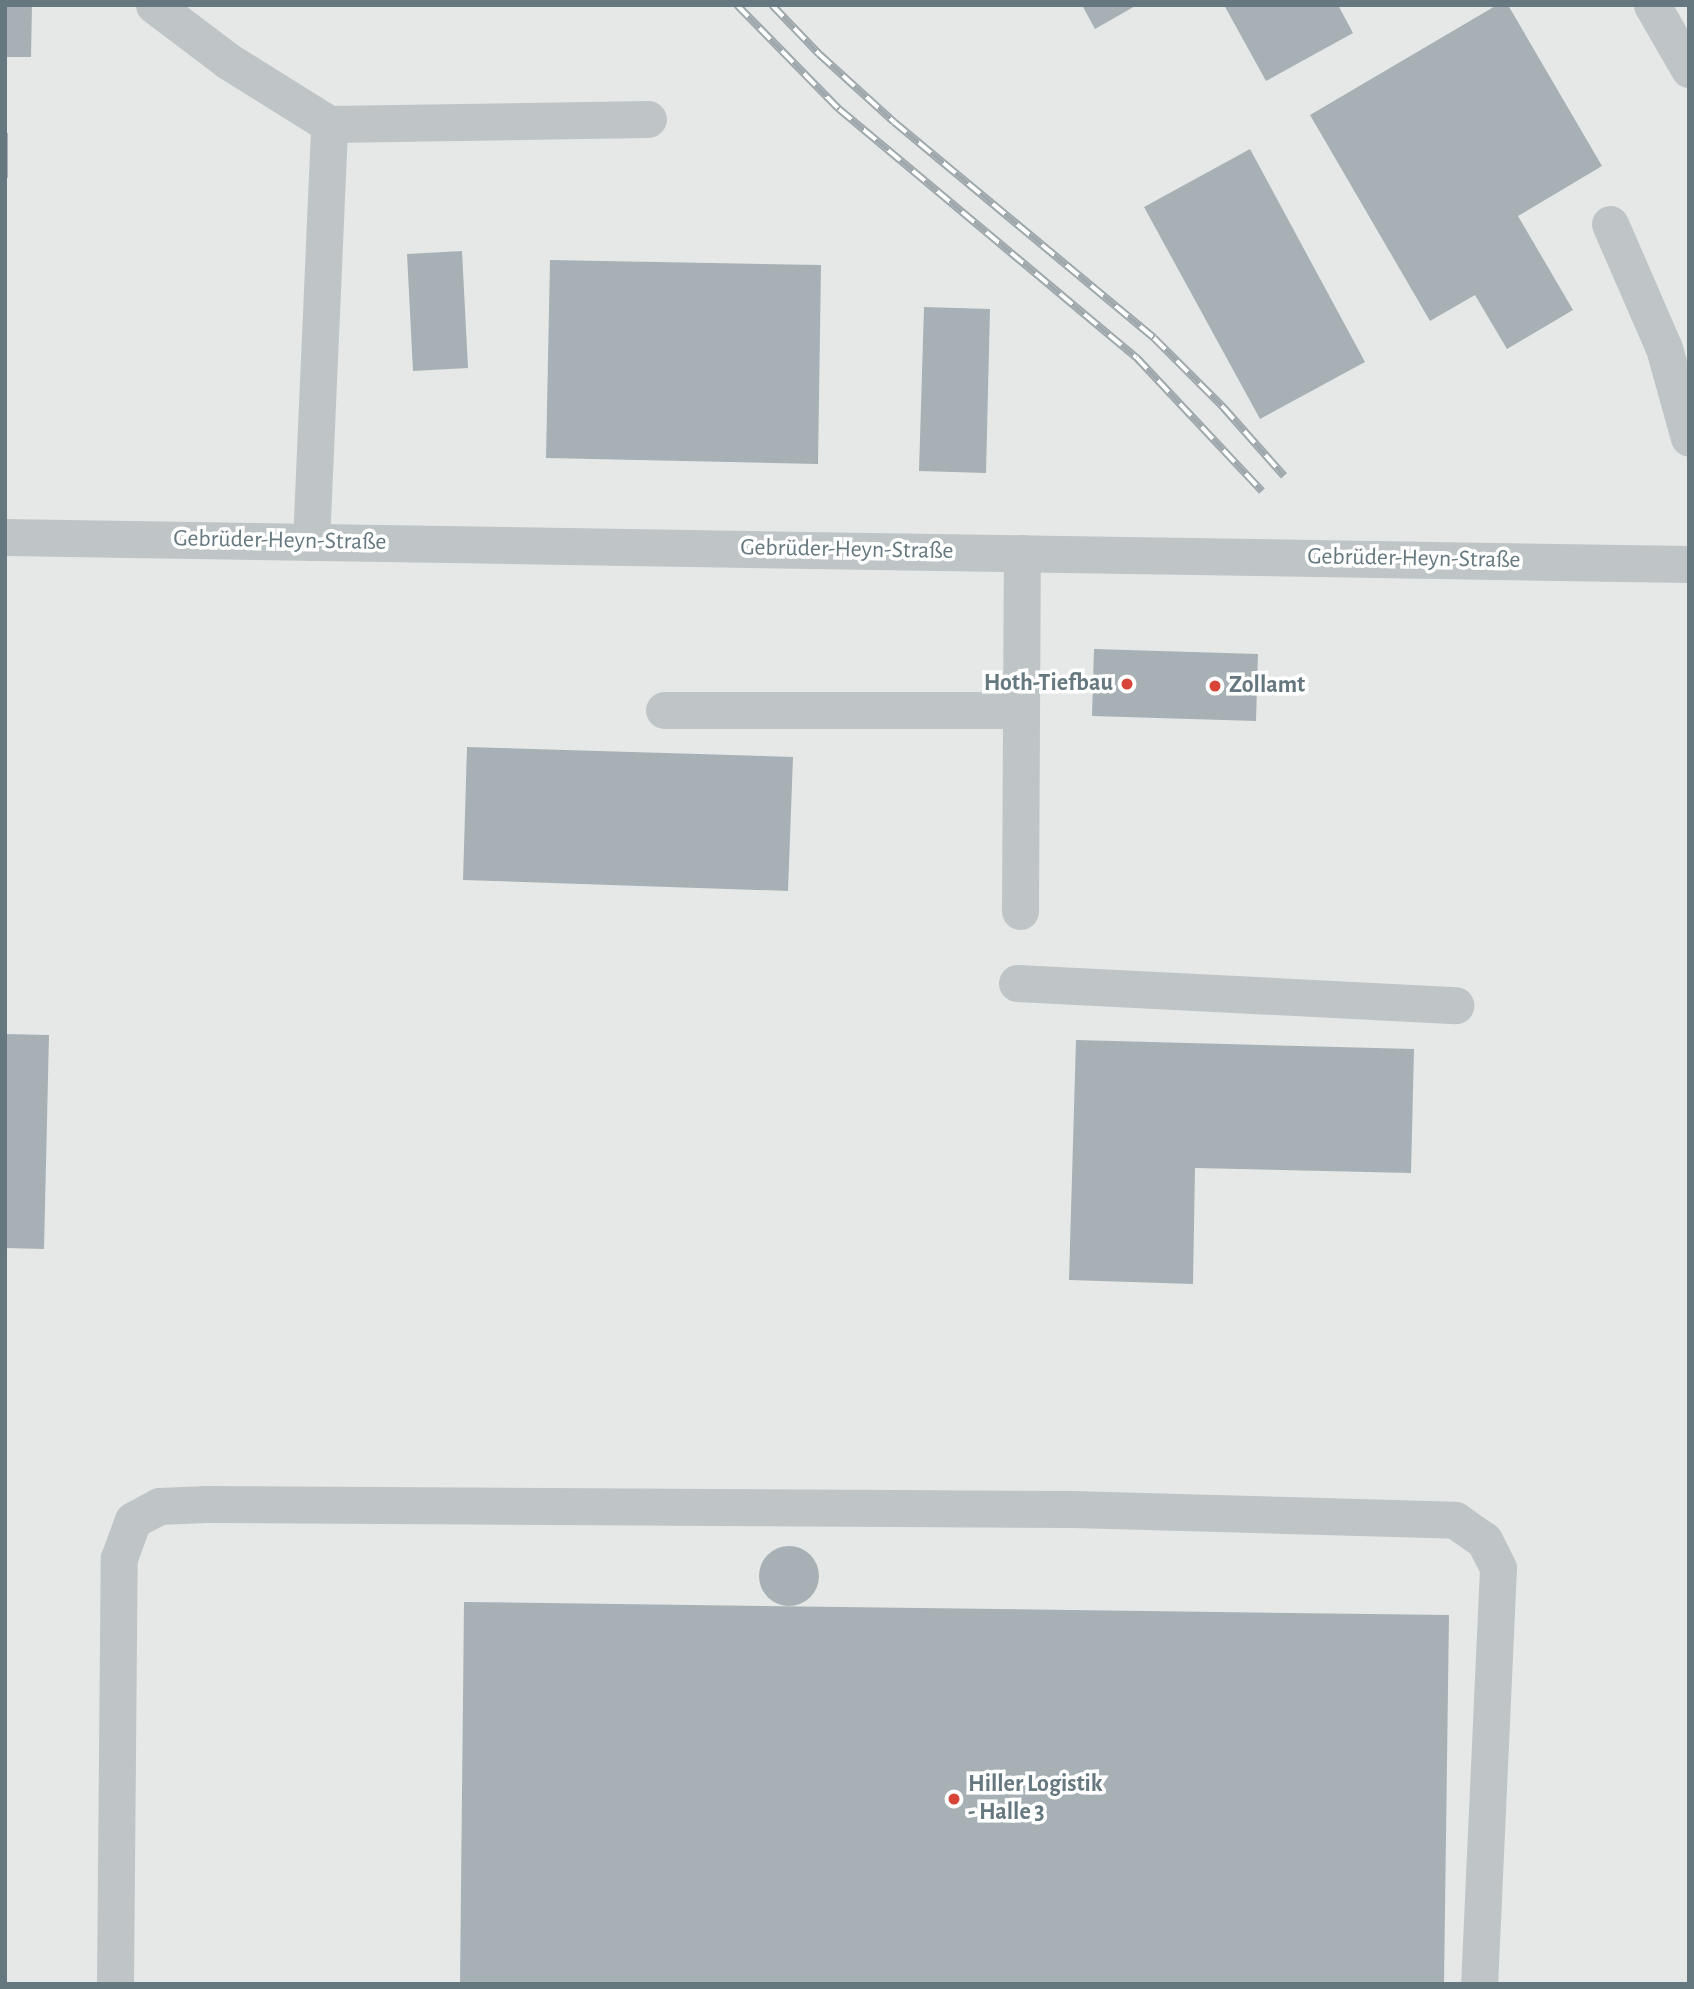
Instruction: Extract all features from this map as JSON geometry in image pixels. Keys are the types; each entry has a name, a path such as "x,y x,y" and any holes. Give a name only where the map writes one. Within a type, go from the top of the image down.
{"street":[{"path":"154,5 228,61 329,124 648,119"},
{"path":"1652,5 1689,69"},
{"path":"311,541 329,124"},
{"path":"1610,224 1664,348 1689,438"},
{"name":"Gebrüder-Heyn-Straße","path":"5,537 1689,564"},
{"path":"1020,911 1022,553"},
{"path":"664,710 1021,710"},
{"path":"1017,983 1455,1005"},
{"path":"115,1984 119,1558 133,1520 159,1506 206,1504 1072,1509 1455,1520 1484,1540 1498,1568 1479,1984"}],"shaded area":[{"path":"5,5 1689,5 1689,1984 5,1984"}],"building":[{"path":"5,5 32,5 31,57 5,57"},
{"path":"1082,5 1137,5 1095,29"},
{"path":"1224,5 1338,5 1353,33 1266,81"},
{"path":"1497,5 1508,5 1602,166 1518,216 1573,310 1507,349 1475,295 1430,321 1310,115"},
{"path":"5,133 8,133 8,178 5,178"},
{"path":"1250,149 1365,362 1260,419 1144,207"},
{"path":"462,251 468,368 413,371 407,254"},
{"path":"550,260 821,265 818,464 546,458"},
{"path":"924,307 990,309 986,473 919,471"},
{"path":"1094,649 1258,654 1256,721 1092,716"},
{"path":"467,747 793,757 788,891 463,880"},
{"path":"5,1034 49,1035 44,1249 5,1248"},
{"path":"1076,1040 1414,1049 1411,1173 1195,1168 1193,1284 1069,1280"},
{"path":"783,1546 795,1546 814,1559 819,1576 817,1588 806,1601 795,1606 783,1606 764,1593 759,1582 759,1570 772,1551"},
{"name":"Hiller Logistik - Halle 3","path":"464,1602 1449,1615 1444,1984 460,1984"}],"railway":[{"path":"737,5 839,109 1136,357 1262,491"},
{"path":"772,5 819,54 894,122 1154,338 1223,407 1284,476"}],"place":[{"name":"Hoth-Tiefbau","path":"1127,684"},
{"name":"Zollamt","path":"1215,686"},
{"name":"Hiller Logistik - Halle 3","path":"954,1799"}]}
